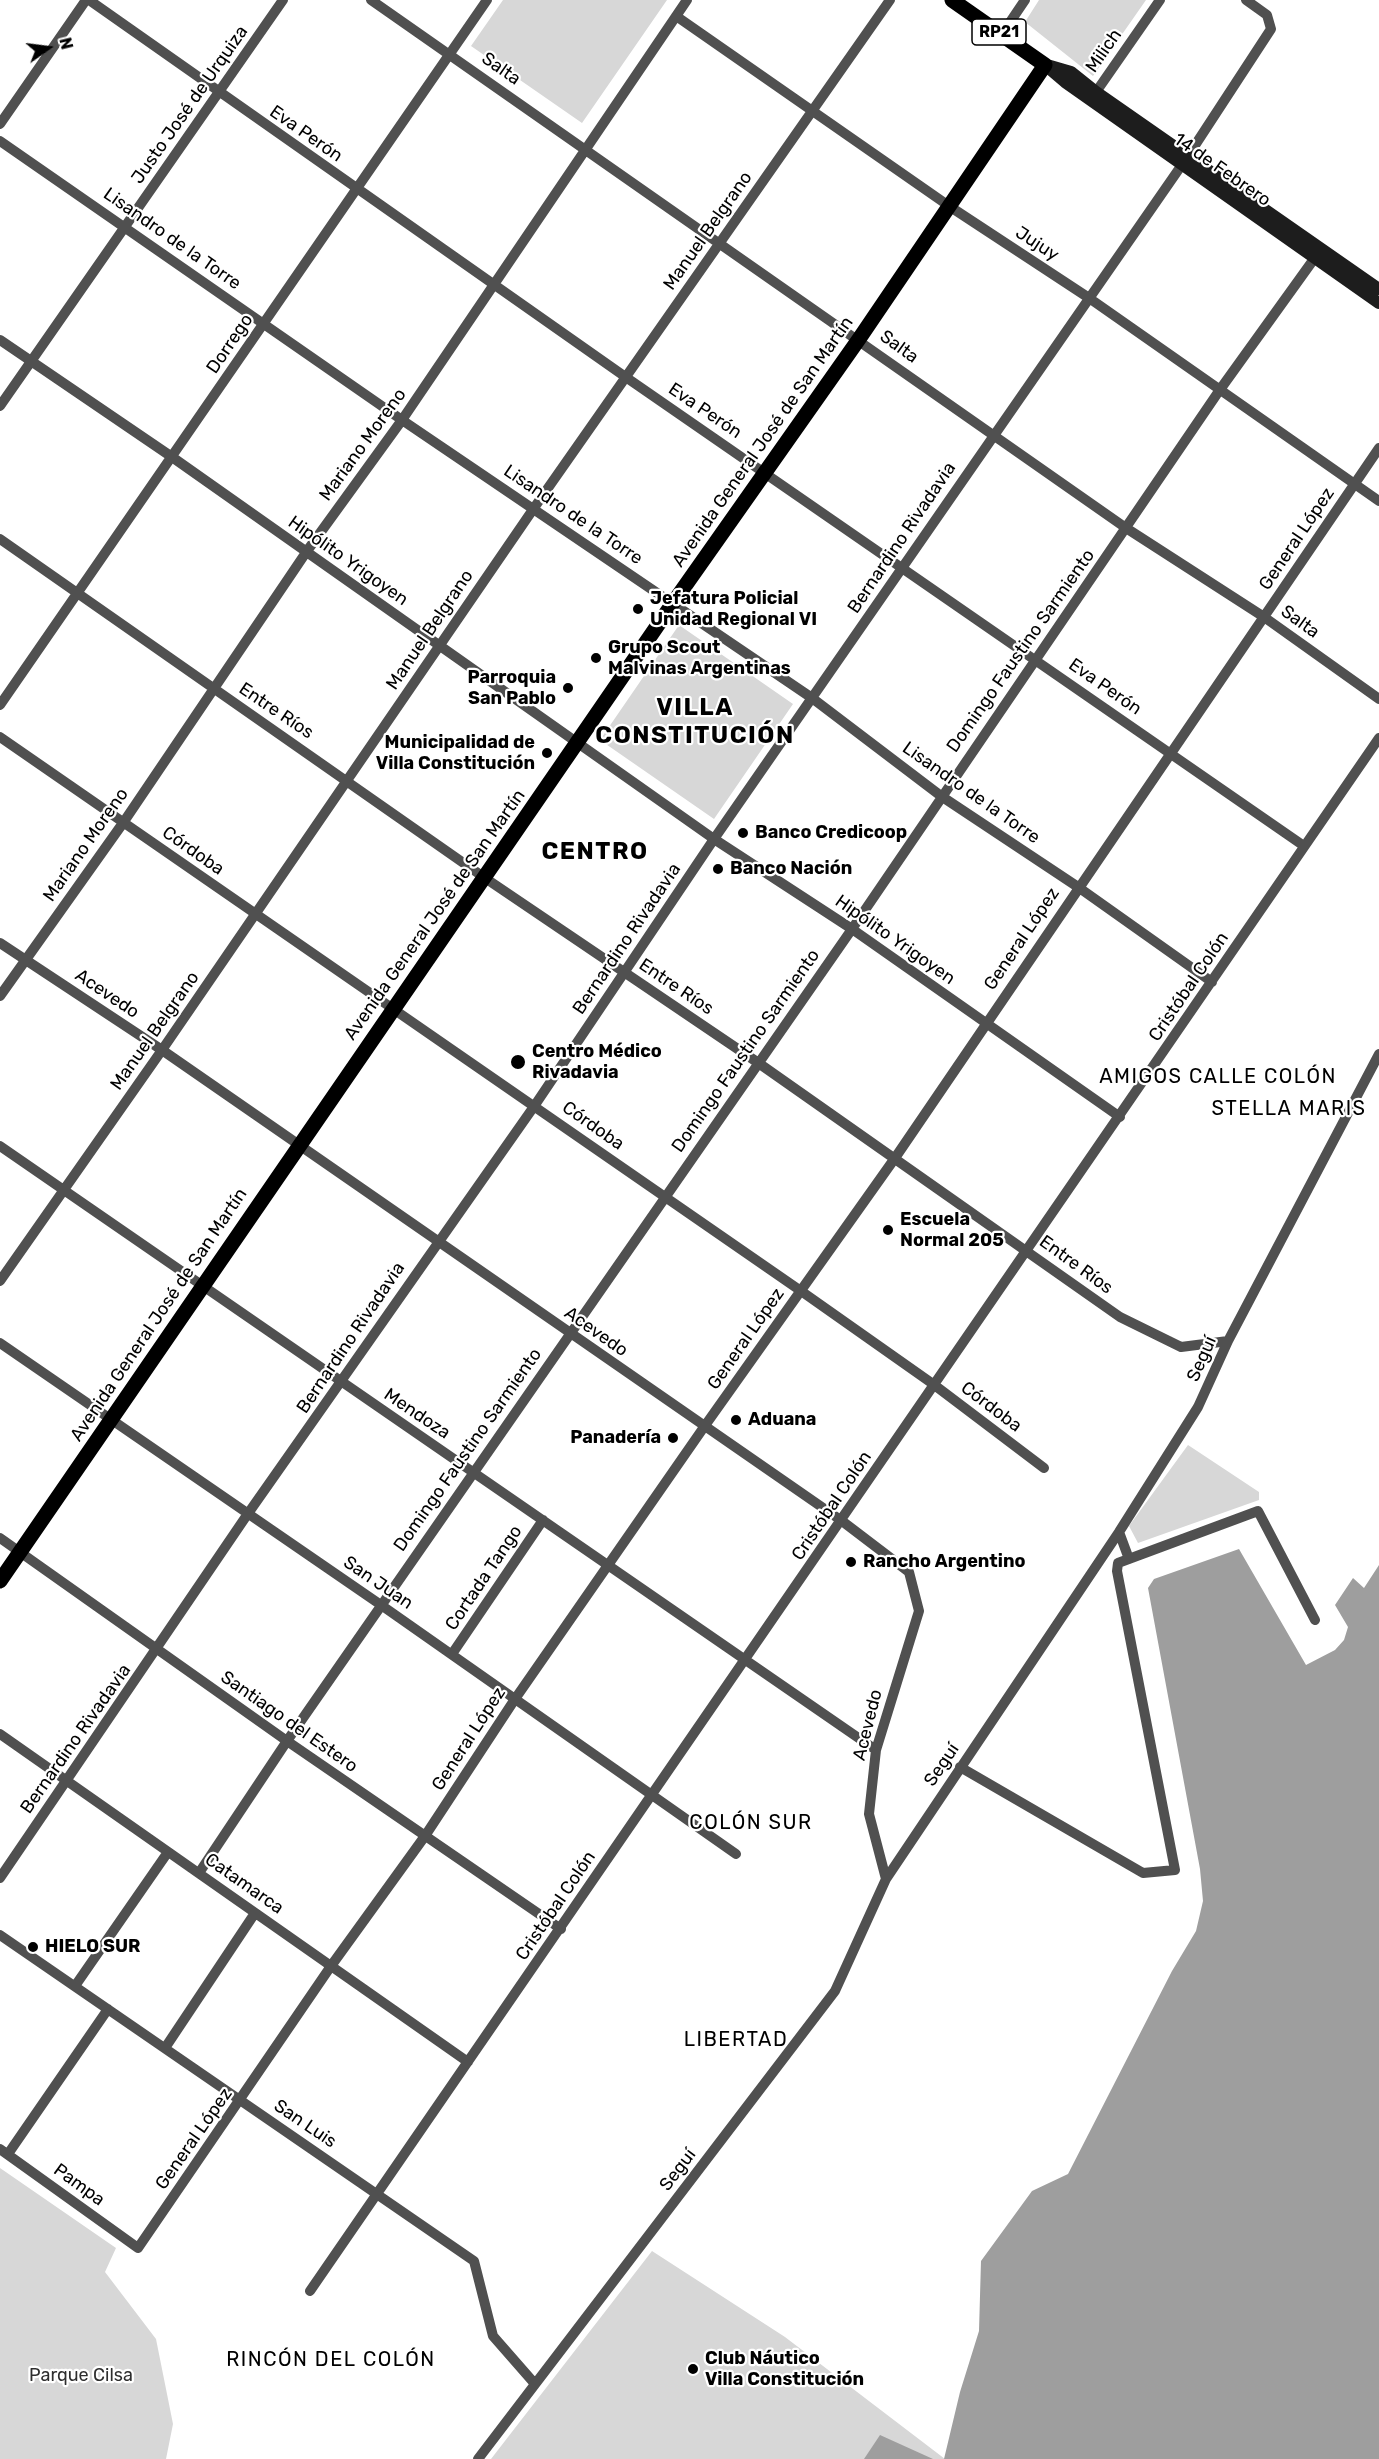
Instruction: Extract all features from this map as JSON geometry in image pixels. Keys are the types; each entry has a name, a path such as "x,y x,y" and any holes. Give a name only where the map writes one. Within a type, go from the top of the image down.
{"main road":[{"name":"14 de Febrero","path":"952,0 1046,65 1065,82 1185,161 1317,254 1379,303"},
{"name":"14 de Febrero","path":"1046,65 1071,72 1185,161"},
{"name":"Avenida General José de San Martín","path":"0,1581 1046,65"},
{"name":"14 de Febrero","path":"1317,254 1379,289"}],"street":[{"name":"Eva Perón","path":"88,0 356,189 495,283 627,378 901,568 1036,658 1304,846"},
{"path":"0,124 88,0"},
{"name":"Justo José de Urquiza","path":"0,406 284,0"},
{"name":"Salta","path":"371,0 719,244 859,339 1126,528 1264,616 1379,699"},
{"name":"Dorrego","path":"0,705 487,0"},
{"name":"Mariano Moreno","path":"0,996 123,823 307,551 402,420 687,0"},
{"name":"Manuel Belgrano","path":"0,1281 162,1050 534,508 890,0"},
{"path":"1002,34 1025,0"},
{"name":"Milich","path":"1096,92 1160,0"},
{"path":"1246,0 1261,4"},
{"name":"Bernardino Rivadavia","path":"0,1878 247,1515 342,1383 436,1242 535,1105 714,839 993,434 1185,161 1271,30 1261,4"},
{"name":"Jujuy","path":"676,16 950,206 1089,298 1379,501"},
{"name":"Lisandro de la Torre","path":"0,141 126,226 402,420 812,698 941,796 1078,887 1212,982"},
{"name":"Domingo Faustino Sarmiento","path":"199,1873 287,1741 473,1472 852,929 1219,391 1317,254"},
{"name":"Hipólito Yrigoyen","path":"0,340 307,551 714,839 852,929 1120,1118"},
{"name":"General López","path":"138,2248 241,2101 331,1966 425,1836 515,1699 895,1158 1379,448"},
{"name":"Entre Ríos","path":"0,539 348,780 485,878 757,1062 1120,1317 1181,1347 1227,1341"},
{"name":"Córdoba","path":"0,737 801,1290 933,1384 1044,1468"},
{"name":"Cristóbal Colón","path":"310,2291 842,1521 933,1384 1120,1118 1379,738"},
{"name":"Acevedo","path":"0,943 162,1050 436,1242 842,1521 909,1572 919,1611 876,1750 869,1814 886,1879"},
{"name":"Seguí","path":"478,2459 835,1991 886,1879 1119,1532 1198,1407 1227,1341 1379,1054"},
{"name":"Mendoza","path":"0,1146 876,1750"},
{"name":"San Juan","path":"0,1342 247,1515 452,1654 736,1854"},
{"path":"960,1767 1143,1873 1175,1870 1117,1572 1118,1563 1258,1511 1315,1620"},
{"name":"Cortada Tango","path":"452,1654 543,1520"},
{"path":"1119,1532 1129,1559"},
{"name":"Santiago del Estero","path":"0,1538 287,1741 561,1929"},
{"name":"Catamarca","path":"0,1734 468,2062"},
{"path":"75,1986 168,1852"},
{"path":"165,2048 255,1913"},
{"name":"San Luis","path":"0,1935 474,2261 493,2336 535,2384"},
{"path":"4,2152 108,2009"},
{"name":"Pampa","path":"4,2152 138,2248"}],"green space":[{"path":"503,0 667,0 582,123 471,46"},
{"path":"1039,0 1146,0 1093,76 1025,22"},
{"path":"679,625 793,704 714,819 600,740"},
{"path":"1188,1445 1259,1492 1259,1500 1138,1543 1129,1526"},
{"name":"Parque Cilsa","path":"0,2168 116,2248 105,2272 156,2339 173,2424 166,2459 0,2459"},
{"name":"Club Náutico Villa Constitución","path":"652,2251 785,2337 945,2459 491,2459"}],"shaded area":[{"path":"1239,1549 1306,1665 1335,1650 1344,1640 1348,1627 1335,1605 1353,1578 1364,1588 1379,1565 1379,2459 944,2459 960,2392 979,2331 981,2261 1032,2191 1068,2174 1172,1971 1196,1931 1203,1901 1200,1869 1148,1588 1154,1579"},
{"path":"880,2435 933,2459 864,2459"}],"place":[{"name":"Jefatura Policial Unidad Regional VI","path":"638,609"},
{"name":"Grupo Scout Malvinas Argentinas","path":"596,658"},
{"name":"Parroquia San Pablo","path":"568,688"},
{"name":"Municipalidad de Villa Constitución","path":"547,753"},
{"name":"Banco Credicoop","path":"743,833"},
{"name":"Banco Nación","path":"718,869"},
{"name":"Centro Médico Rivadavia","path":"518,1062"},
{"name":"Escuela Normal 205","path":"888,1230"},
{"name":"Aduana","path":"736,1420"},
{"name":"Panadería","path":"673,1438"},
{"name":"Rancho Argentino","path":"851,1562"},
{"name":"HIELO SUR","path":"33,1947"},
{"name":"Club Náutico Villa Constitución","path":"693,2369"}],"district":[{"name":"VILLA CONSTITUCIÓN","path":"695,722"},
{"name":"CENTRO","path":"595,852"},
{"name":"AMIGOS CALLE COLÓN","path":"1218,1077"},
{"name":"STELLA MARIS","path":"1289,1109"},
{"name":"COLÓN SUR","path":"751,1823"},
{"name":"LIBERTAD","path":"736,2040"},
{"name":"RINCÓN DEL COLÓN","path":"331,2360"}]}
